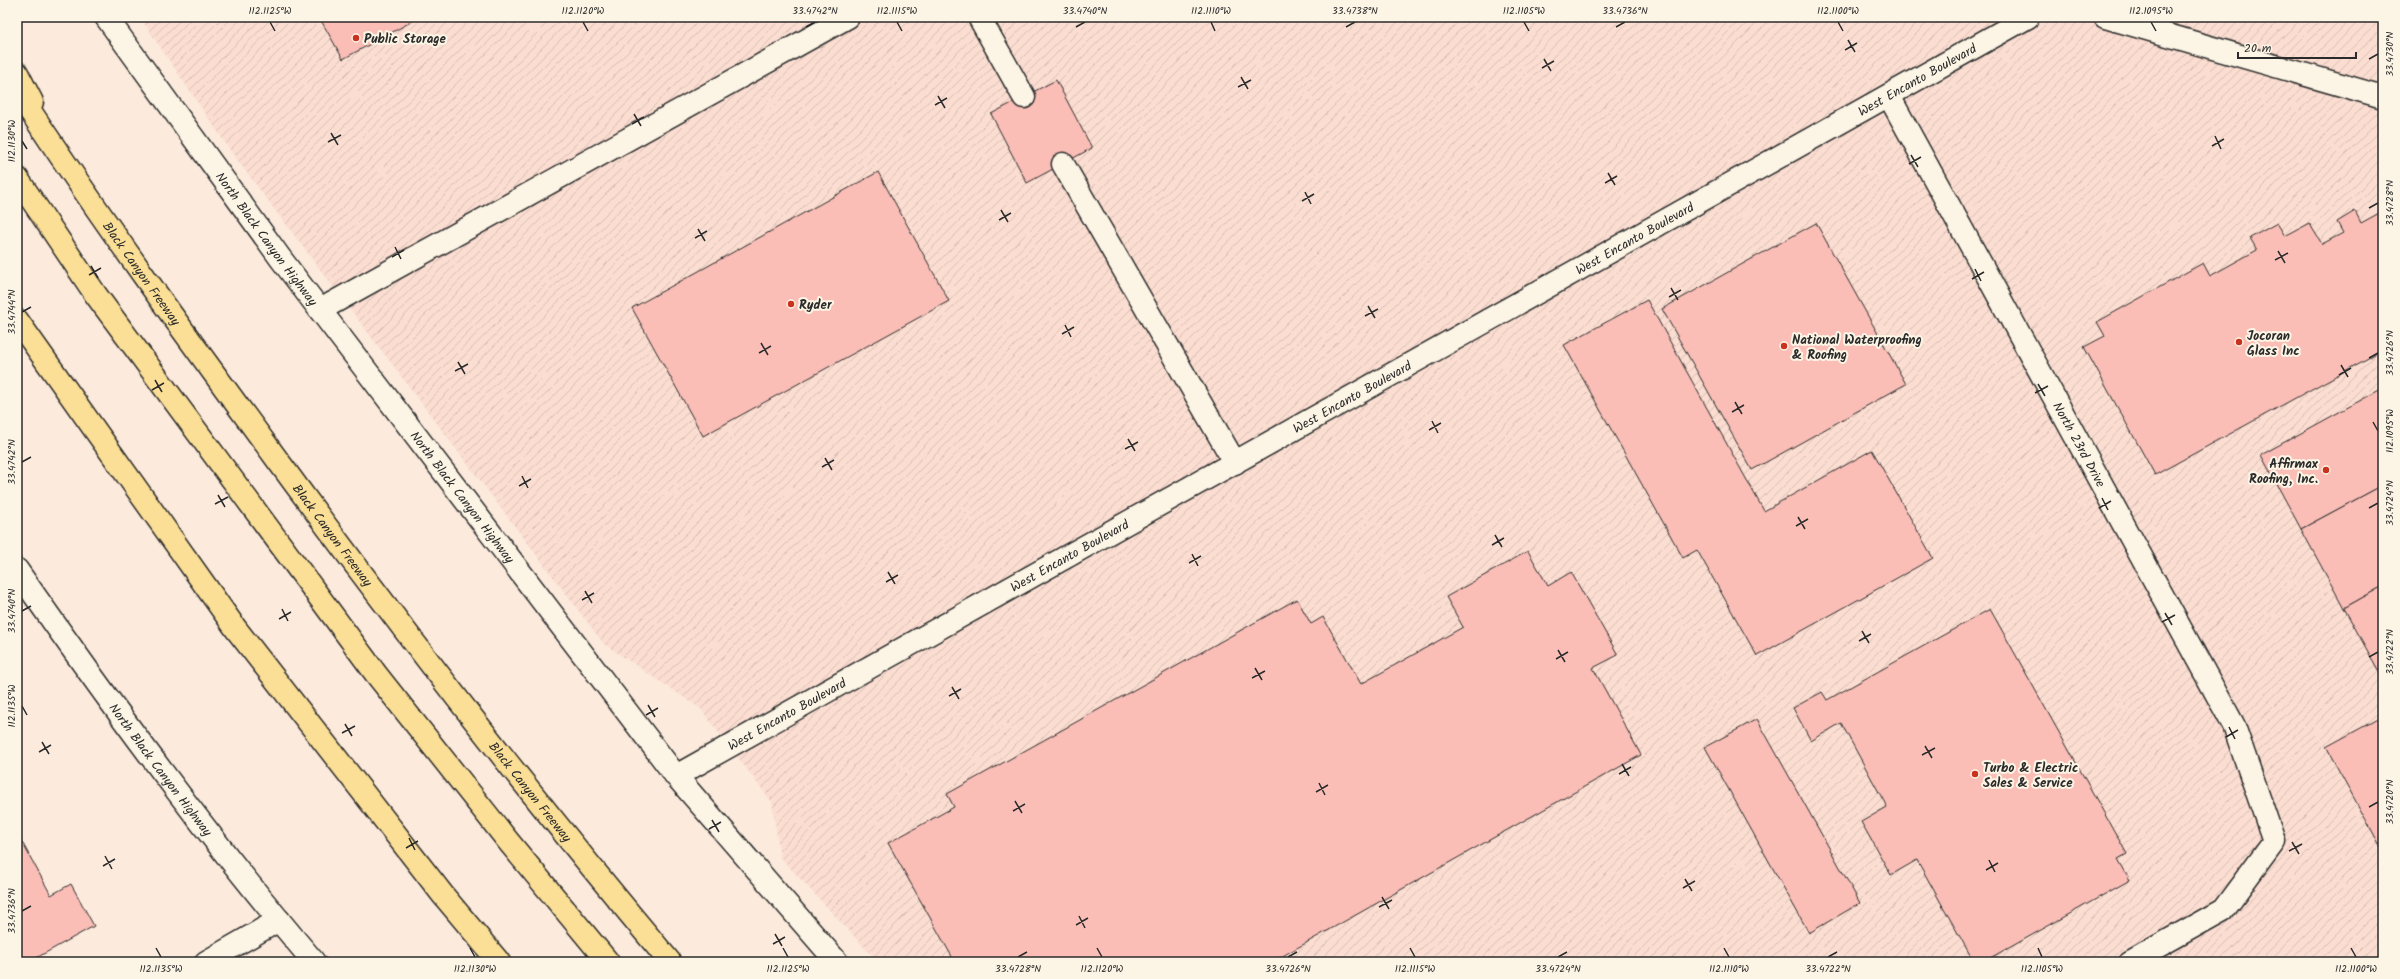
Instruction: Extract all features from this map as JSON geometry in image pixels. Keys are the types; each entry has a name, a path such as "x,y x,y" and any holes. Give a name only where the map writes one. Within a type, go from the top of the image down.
{"highway":[{"path":"17,73 67,167"},
{"name":"Black Canyon Freeway","path":"17,91 67,167 207,365 357,568 496,748 670,962"},
{"path":"17,178 96,295 376,674 508,841 608,962"},
{"path":"17,320 236,629 443,895 499,962"},
{"path":"17,327 50,367"}],"street":[{"name":"North Black Canyon Highway","path":"106,17 320,310 676,776 837,962"},
{"path":"320,310 848,17"},
{"path":"979,17 1024,97"},
{"name":"West Encanto Boulevard","path":"676,776 1890,96 2028,17"},
{"path":"2104,17 2383,97"},
{"name":"North 23rd Drive","path":"1890,96 2234,726 2274,842 2223,910 2130,962"},
{"path":"1063,164 1235,463"},
{"name":"North Black Canyon Highway","path":"17,570 100,689 279,920 314,962"},
{"path":"206,962 279,920"}],"shaded area":[{"path":"140,17 2383,17 2383,962 878,962 780,857 772,802 700,708 604,644 232,153"}],"building":[{"name":"Public Storage","path":"319,17 420,17 343,59"},
{"path":"1056,80 1092,148 1027,183 991,114"},
{"name":"Ryder","path":"878,172 949,301 703,436 632,308"},
{"name":"Jocoran Glass Inc","path":"2355,211 2361,223 2383,211 2383,350 2155,475 2084,347 2105,336 2097,322 2203,263 2210,276 2257,250 2250,238 2277,223 2285,236 2309,223 2322,244 2343,233 2337,222"},
{"name":"National Waterproofing & Roofing","path":"1816,223 1906,384 1752,470 1662,309"},
{"path":"1647,300 1764,511 1872,450 1933,558 1757,656 1697,550 1683,558 1564,345"},
{"name":"Affirmax Roofing, Inc.","path":"2383,388 2383,485 2301,529 2261,455"},
{"path":"2383,485 2383,586 2344,608 2301,529"},
{"path":"1528,551 1548,586 1571,572 1618,655 1593,668 1641,755 1272,962 955,962 888,843 954,807 947,794 1297,599 1311,624 1323,617 1361,684 1463,627 1446,597"},
{"path":"2383,586 2383,679 2344,608"},
{"name":"Turbo & Electric Sales & Service","path":"1990,609 2127,854 2118,859 2130,880 1984,962 1974,962 1917,860 1891,875 1861,822 1887,807 1841,723 1811,741 1793,708 1822,692 1827,700"},
{"path":"2383,716 2383,851 2326,747"},
{"path":"1757,719 1860,903 1809,933 1705,747"},
{"path":"17,833 51,895 71,884 94,926 29,962 17,962"}],"place":[{"name":"Public Storage","path":"356,38"},
{"name":"Ryder","path":"791,304"},
{"name":"Jocoran Glass Inc","path":"2239,342"},
{"name":"National Waterproofing & Roofing","path":"1784,346"},
{"name":"Affirmax Roofing, Inc.","path":"2326,470"},
{"name":"Turbo & Electric Sales & Service","path":"1975,774"}]}
